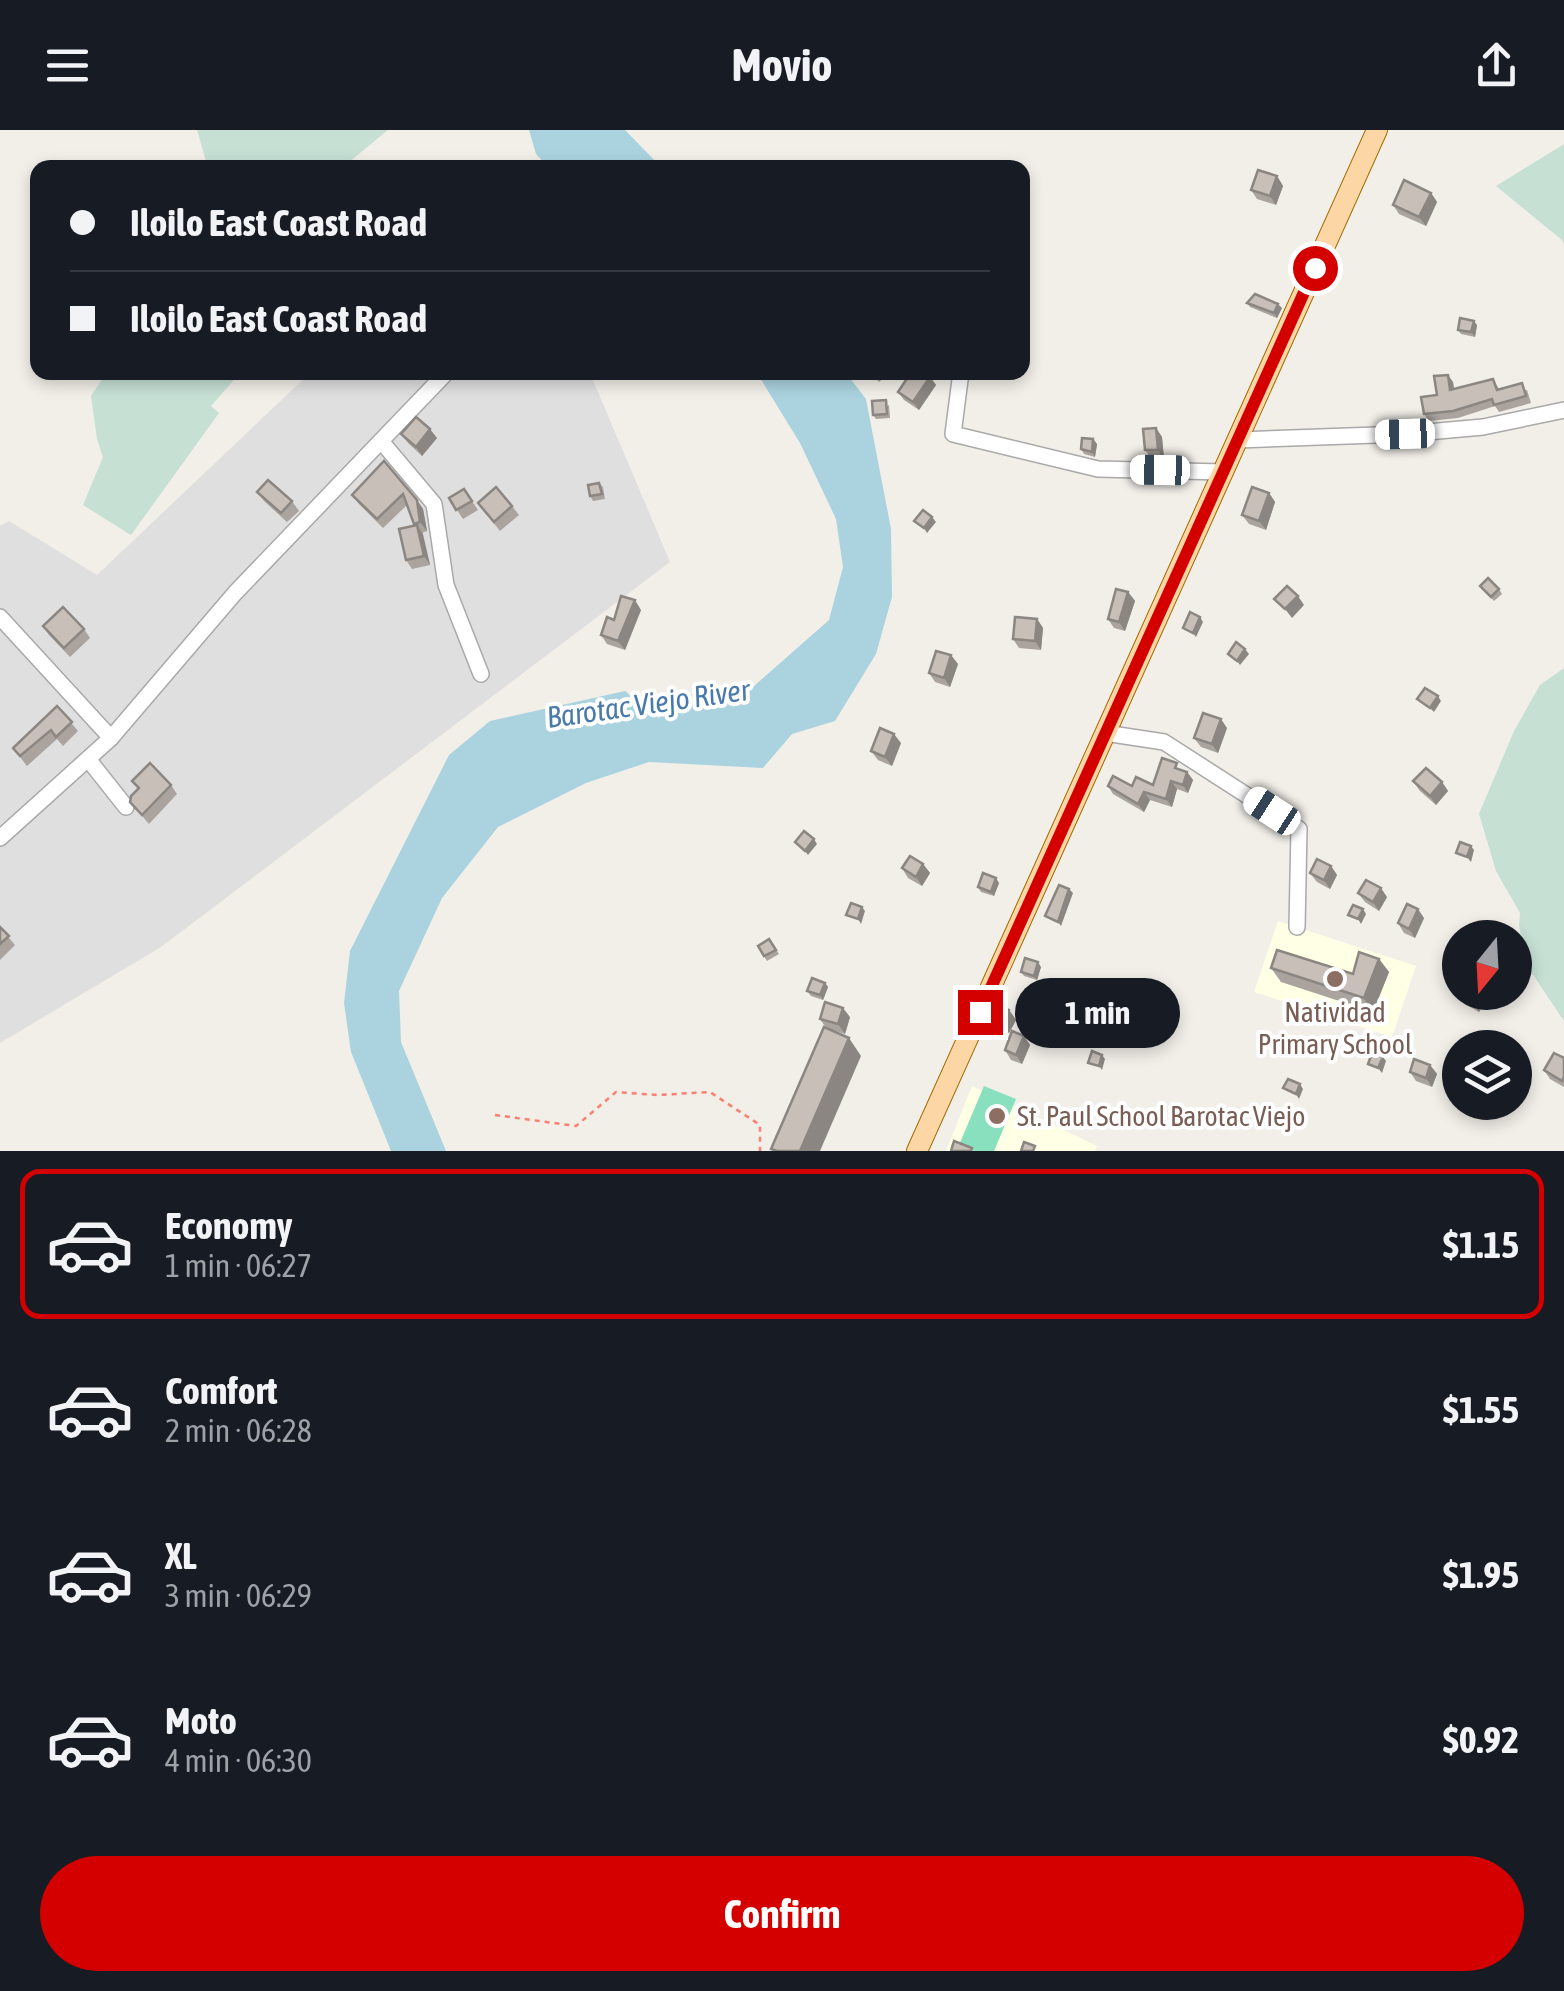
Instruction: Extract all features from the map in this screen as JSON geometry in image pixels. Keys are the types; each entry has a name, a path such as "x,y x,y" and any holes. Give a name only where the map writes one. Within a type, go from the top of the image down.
{"main road":[{"path":"917,1151 1377,130"}],"street":[{"path":"0,838 111,738 235,592 439,380"},
{"path":"960,380 952,434 1098,468 1223,472"},
{"path":"1238,440 1483,427 1564,410"},
{"path":"381,441 434,504 446,586 481,674"},
{"path":"0,617 111,738"},
{"path":"1105,733 1164,742 1299,828 1297,927"},
{"path":"88,758 126,807"}],"path":[{"path":"495,1115 576,1126 616,1092 658,1096 710,1092 760,1125 760,1151"}],"shaded area":[{"path":"197,130 388,130 352,160 206,160"},
{"path":"1564,144 1564,245 1496,186"},
{"path":"102,380 234,380 211,406 219,413 131,535 83,505 103,457 91,396"},
{"path":"303,380 593,380 670,562 161,947 0,1043 0,526 9,521 97,575"},
{"path":"1564,668 1564,1021 1532,973 1532,920 1519,920 1520,913 1496,871 1479,814 1514,731 1540,685"},
{"name":"Natividad Primary School","path":"1278,921 1416,966 1392,1037 1254,992"},
{"name":"St. Paul School Barotac Viejo","path":"972,1086 1097,1146 1095,1151 946,1151"}],"green space":[{"path":"984,1086 1016,1099 994,1151 974,1151 959,1145"}],"water":[{"path":"529,130 625,130 654,160 542,160"},
{"path":"761,380 851,380 866,399 891,529 892,597 876,654 835,721 792,734 763,768 649,762 586,783 498,827 442,898 399,991 401,1042 446,1151 391,1151 351,1052 344,1003 350,951 449,755 490,721 625,691 659,718 681,694 745,694 829,620 843,567 836,519 800,443"}],"building":[{"path":"1258,170 1277,176 1270,196 1251,190"},
{"path":"1404,180 1431,193 1419,217 1393,205"},
{"path":"1255,294 1278,304 1274,313 1247,303"},
{"path":"1460,318 1474,321 1471,332 1458,330"},
{"path":"1448,375 1450,390 1493,379 1497,390 1522,383 1526,396 1494,405 1492,399 1453,411 1424,414 1421,397 1437,395 1434,376"},
{"path":"906,380 928,380 913,402 898,392"},
{"path":"886,400 887,414 873,415 872,401"},
{"path":"416,417 430,429 416,447 401,434"},
{"path":"1156,428 1158,450 1145,450 1143,429"},
{"path":"1082,438 1093,439 1092,452 1081,449"},
{"path":"384,461 417,500 420,522 414,524 403,494 377,519 352,495"},
{"path":"268,480 292,501 281,513 257,492"},
{"path":"599,483 602,494 590,496 588,485"},
{"path":"496,487 512,506 494,522 478,503"},
{"path":"1252,487 1269,493 1259,521 1242,515"},
{"path":"464,489 472,501 456,510 449,498"},
{"path":"923,510 932,517 924,528 914,521"},
{"path":"417,525 424,556 406,560 399,529"},
{"path":"1488,578 1499,589 1491,597 1480,586"},
{"path":"1287,586 1298,596 1285,609 1274,599"},
{"path":"1116,589 1128,592 1119,622 1108,619"},
{"path":"621,596 635,600 618,641 601,635 607,617 614,620"},
{"path":"63,607 84,629 64,648 43,626"},
{"path":"1190,612 1200,617 1193,633 1183,628"},
{"path":"1015,617 1037,619 1035,641 1013,639"},
{"path":"1236,642 1245,649 1237,661 1228,654"},
{"path":"936,651 951,655 944,678 929,673"},
{"path":"1425,688 1438,696 1430,708 1417,699"},
{"path":"57,706 72,722 56,737 51,730 20,756 13,748"},
{"path":"1203,713 1221,719 1212,744 1194,738"},
{"path":"880,728 894,734 885,757 871,751"},
{"path":"1162,758 1187,772 1183,785 1171,781 1166,799 1144,792 1138,804 1108,786 1113,776 1132,786 1136,777 1153,785"},
{"path":"150,763 171,785 142,815 130,802 139,788 132,781"},
{"path":"1426,768 1442,782 1430,796 1413,781"},
{"path":"804,831 814,839 805,851 795,842"},
{"path":"1460,842 1471,846 1467,857 1456,853"},
{"path":"910,856 923,864 916,877 902,868"},
{"path":"1317,859 1331,866 1324,880 1310,873"},
{"path":"983,873 996,878 991,892 978,887"},
{"path":"1366,880 1381,888 1373,902 1358,893"},
{"path":"1059,885 1069,889 1058,922 1045,916"},
{"path":"851,903 862,907 858,919 846,915"},
{"path":"1407,904 1418,909 1409,929 1398,923"},
{"path":"1353,905 1363,909 1358,919 1348,915"},
{"path":"0,927 9,936 0,944"},
{"path":"769,939 776,950 764,956 758,946"},
{"path":"1277,950 1353,974 1359,952 1379,959 1364,998 1271,968"},
{"path":"1025,958 1038,962 1034,976 1021,972"},
{"path":"812,978 825,983 820,995 807,991"},
{"path":"1069,992 1085,998 1080,1012 1064,1006"},
{"path":"825,1002 843,1008 838,1024 820,1019"},
{"path":"994,1003 1009,1010 1002,1024 987,1016"},
{"path":"1062,1015 1064,1027 1049,1029 1048,1017"},
{"path":"824,1027 849,1038 800,1151 771,1149"},
{"path":"1012,1031 1024,1036 1016,1055 1005,1050"},
{"path":"1092,1051 1102,1055 1099,1066 1088,1063"},
{"path":"1372,1053 1383,1057 1378,1068 1368,1064"},
{"path":"1554,1053 1564,1058 1562,1081 1544,1070"},
{"path":"1414,1059 1430,1065 1426,1078 1410,1072"},
{"path":"1288,1079 1300,1084 1296,1094 1283,1088"},
{"path":"954,1141 972,1148 971,1151 951,1151"},
{"path":"1024,1142 1035,1146 1033,1151 1021,1151"}],"place":[{"name":"Natividad Primary School","path":"1335,979"},
{"name":"St. Paul School Barotac Viejo","path":"997,1116"}],"route":[{"path":"980,1012 1315,268"}],"water label":[{"name":"Barotac Viejo River","path":"648,703"}]}
